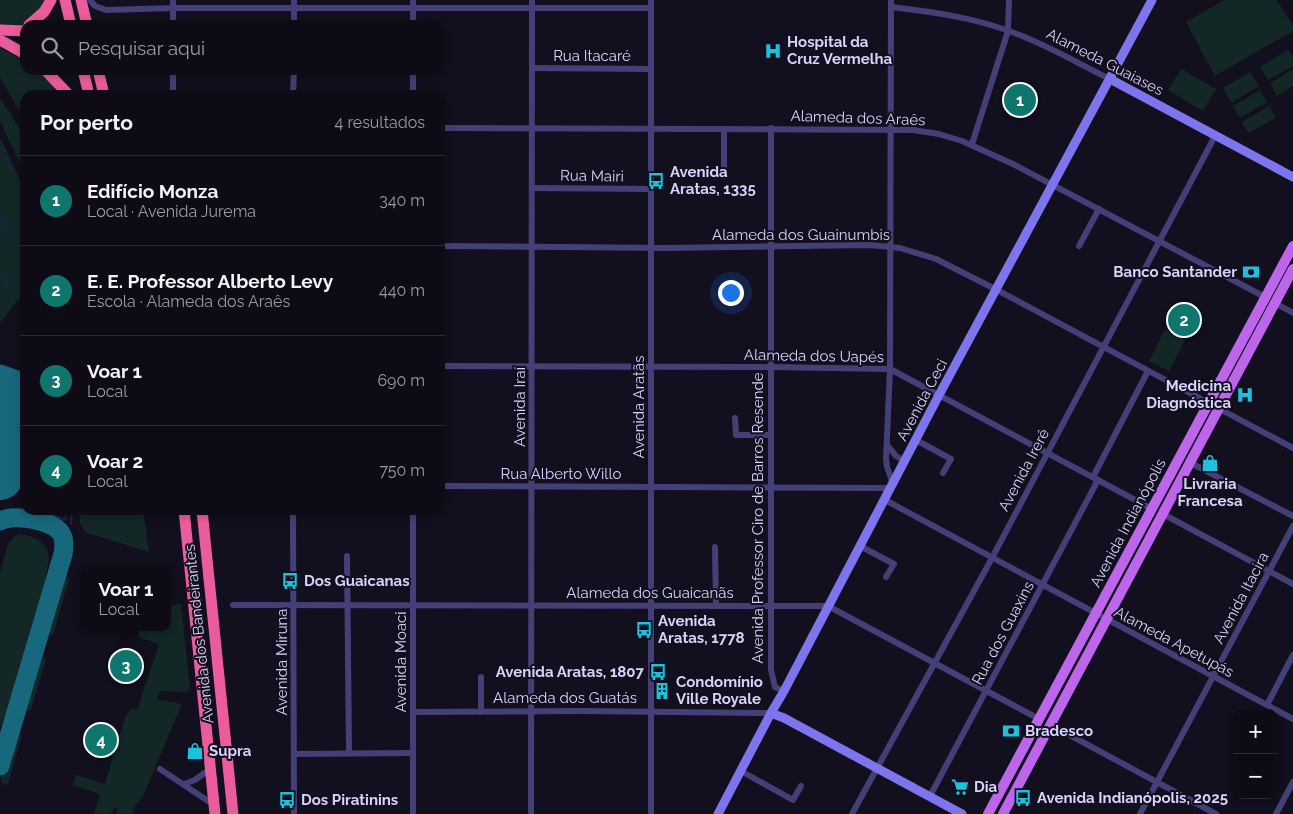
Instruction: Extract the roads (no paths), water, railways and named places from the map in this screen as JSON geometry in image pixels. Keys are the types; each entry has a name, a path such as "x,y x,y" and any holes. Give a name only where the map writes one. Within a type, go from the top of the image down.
{"highway":[{"path":"35,20 44,12 51,0"},
{"path":"65,0 70,20"},
{"path":"81,0 86,20"},
{"path":"0,30 20,29"},
{"path":"0,40 20,51"},
{"path":"50,75 64,90"},
{"path":"83,75 88,90"},
{"path":"99,75 103,90"},
{"name":"Avenida dos Bandeirantes","path":"185,515 214,809"},
{"name":"Avenida dos Bandeirantes","path":"202,515 232,814"}],"main road":[{"name":"Avenida Indianópolis","path":"988,814 1293,246"},
{"name":"Avenida Indianópolis","path":"1003,814 1108,620 1189,462 1293,269"}],"street":[{"path":"90,0 95,6 106,10 173,8 651,8"},
{"path":"173,20 174,0"},
{"path":"294,0 294,20"},
{"path":"413,0 413,20"},
{"name":"Avenida Iraí","path":"531,814 532,0"},
{"name":"Avenida Aratãs","path":"651,0 651,814"},
{"path":"972,144 1008,31 1009,0"},
{"name":"Avenida Ceci","path":"718,814 939,395 1152,0"},
{"path":"891,4 890,370 887,467 892,486"},
{"name":"Alameda Guaiases","path":"891,4 965,18 1031,40 1110,79 1293,177"},
{"name":"Rua Itacaré","path":"532,68 651,69"},
{"path":"174,75 174,90"},
{"path":"294,75 294,90"},
{"path":"413,75 413,90"},
{"name":"Alameda dos Araês","path":"445,128 651,130 890,129 939,134 972,144 1053,184 1265,298"},
{"name":"Avenida Professor Ciro de Barros Resende","path":"771,128 771,670 773,683 778,689 784,691"},
{"path":"724,129 724,176"},
{"name":"Avenida Irerê","path":"852,814 992,558 1215,136"},
{"name":"Rua Mairi","path":"532,188 651,189"},
{"path":"1079,246 1099,209"},
{"name":"Alameda dos Guainumbis","path":"445,246 772,248 891,246 910,250 936,259 997,290 1293,448"},
{"path":"1275,303 1293,313"},
{"name":"Alameda dos Uapés","path":"445,366 771,367 890,370 1152,509"},
{"name":"Rua dos Guaxins","path":"930,796 1043,585 1148,372"},
{"path":"736,418 736,435 771,435"},
{"path":"916,440 951,459 943,473"},
{"path":"887,445 896,456 905,461"},
{"path":"1189,462 1293,516"},
{"name":"Rua Alberto Willo","path":"445,486 892,486"},
{"name":"Alameda Apetupás","path":"884,500 1293,719"},
{"path":"1162,514 1293,584"},
{"name":"Avenida Miruna","path":"294,515 294,814"},
{"name":"Avenida Moaci","path":"413,515 413,814"},
{"name":"Avenida Itacira","path":"1140,814 1293,526"},
{"path":"860,546 894,564 886,577"},
{"path":"715,547 716,606"},
{"path":"347,556 349,753"},
{"name":"Alameda dos Guaicanãs","path":"233,605 828,606 1039,720"},
{"path":"1266,705 1293,655"},
{"path":"481,678 481,712"},
{"name":"Alameda dos Guatás","path":"414,712 771,713 784,718 962,814"},
{"path":"1051,725 1216,814"},
{"path":"295,754 413,753"},
{"path":"160,769 184,784 214,809"},
{"path":"184,784 195,780 210,769"},
{"path":"741,771 793,800 801,786"},
{"path":"1276,814 1293,782"}],"waterway":[{"path":"0,140 20,183"},
{"path":"0,215 20,255"},
{"path":"0,274 9,289 20,299"},
{"path":"52,515 66,520 65,515"},
{"path":"71,524 72,515"}],"place":[{"name":"Hospital da Cruz Vermelha","path":"773,51"},
{"name":"Edifício Monza","path":"1020,100"},
{"name":"Avenida Aratas, 1335","path":"656,181"},
{"name":"Banco Santander","path":"1251,272"},
{"name":"E. E. Professor Alberto Levy","path":"1184,320"},
{"name":"Medicina Diagnóstica","path":"1245,395"},
{"name":"Livraria Francesa","path":"1210,463"},
{"name":"Dos Guaicanas","path":"290,581"},
{"name":"Avenida Aratas, 1778","path":"644,630"},
{"name":"Voar 1","path":"126,666"},
{"name":"Avenida Aratas, 1807","path":"658,672"},
{"name":"Condomínio Ville Royale","path":"662,691"},
{"name":"Bradesco","path":"1011,731"},
{"name":"Voar 2","path":"101,740"},
{"name":"Supra","path":"195,751"},
{"name":"Dia","path":"960,787"},
{"name":"Avenida Indianópolis, 2025","path":"1023,798"},
{"name":"Dos Piratinins","path":"287,800"}]}
